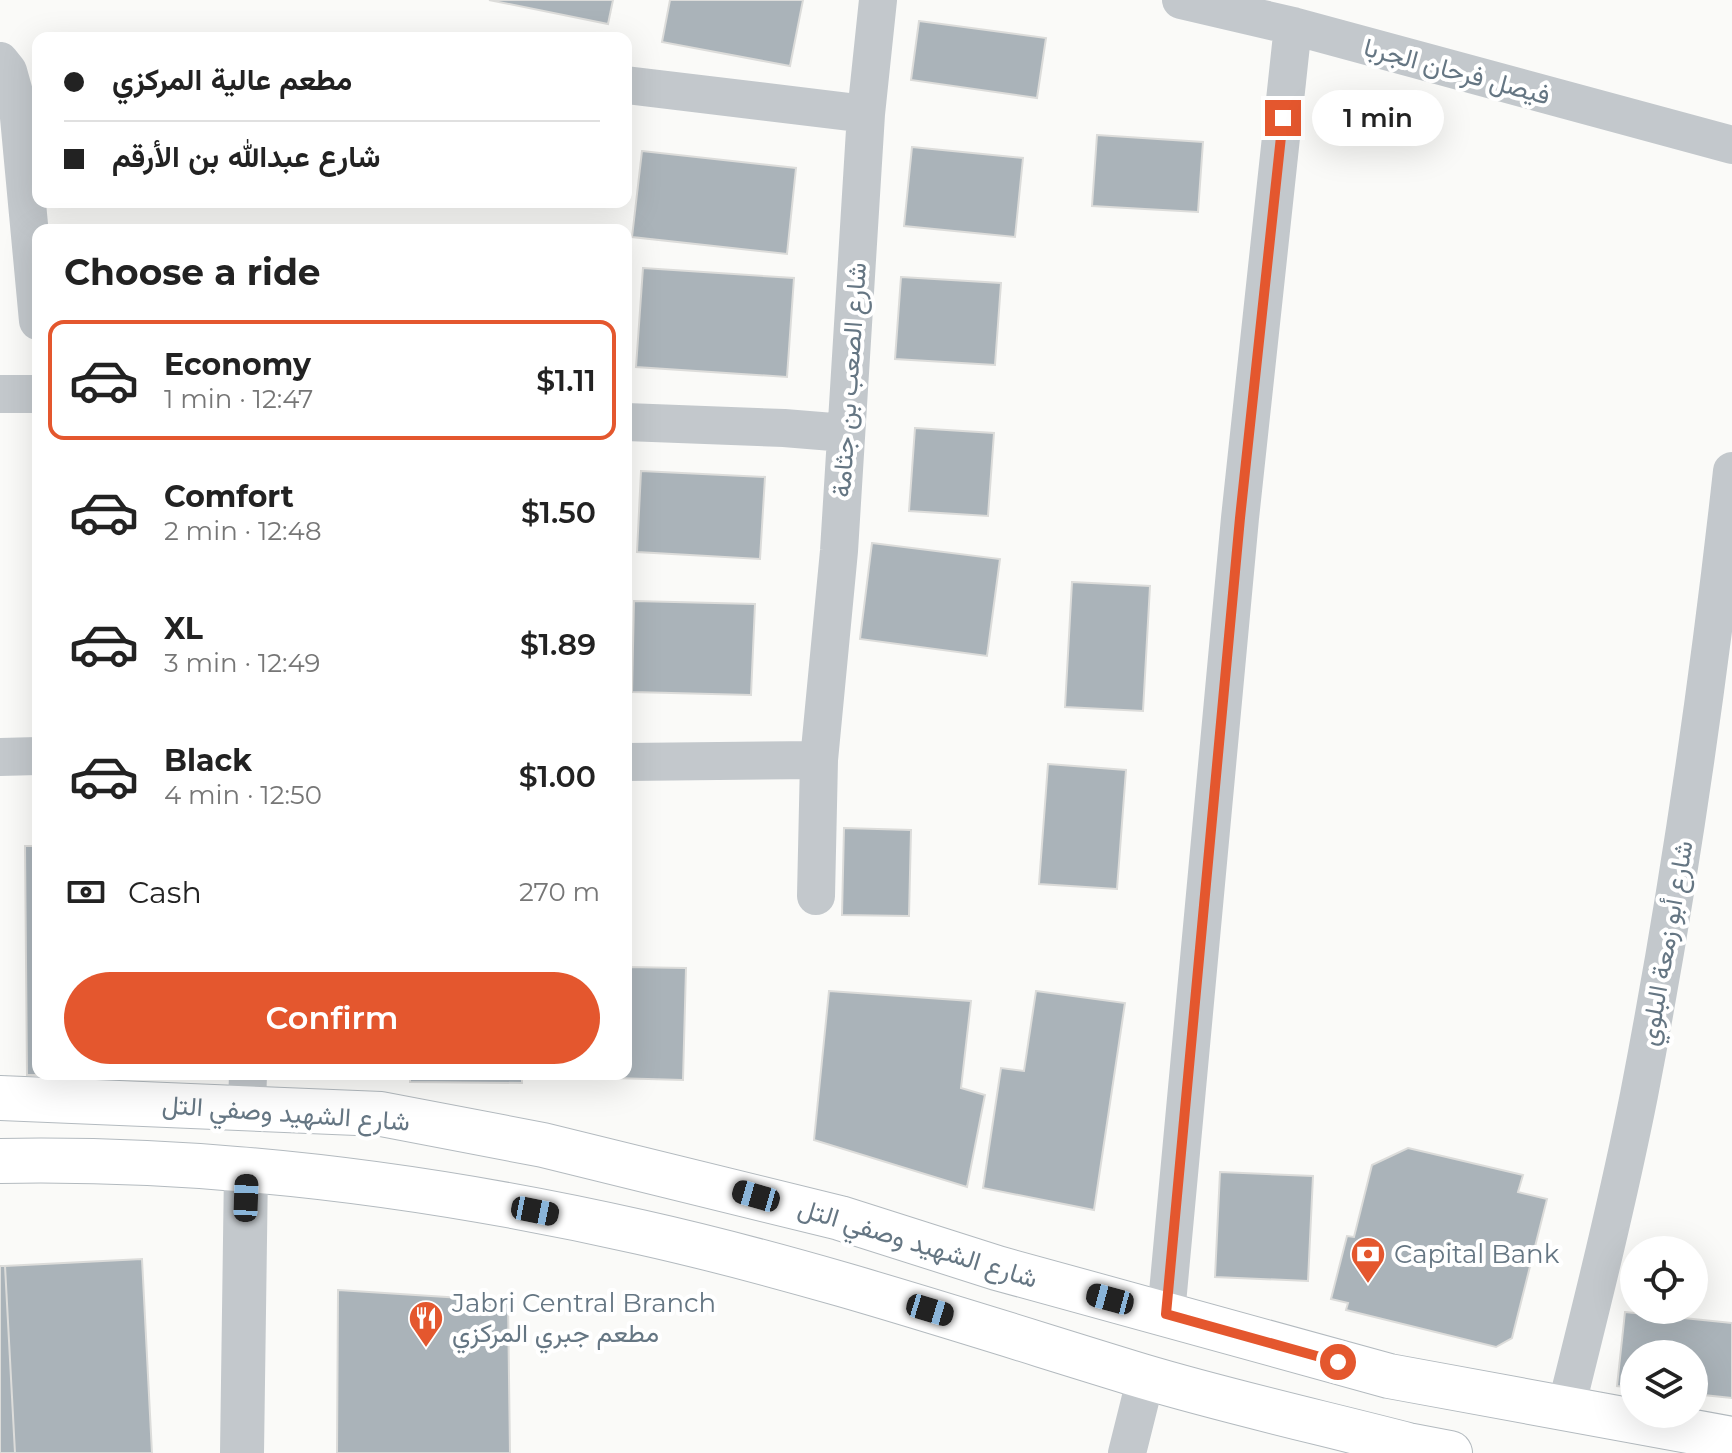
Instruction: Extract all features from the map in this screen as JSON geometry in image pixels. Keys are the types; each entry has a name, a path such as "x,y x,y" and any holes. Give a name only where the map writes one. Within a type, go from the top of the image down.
{"main road":[{"name":"شارع الشهيد وصفي التل","path":"0,1098 247,1090 543,1145 840,1218 997,1268 1389,1376 1732,1439"},
{"path":"0,1161 246,1169 393,1186 509,1205 719,1251 827,1279 1146,1377 1450,1453"},
{"path":"719,1251 734,1190"},
{"path":"827,1279 840,1218"}],"street":[{"name":"شارع الصعب بن جثامة","path":"816,896 819,760 830,658 866,114 878,0"},
{"name":"فيصل فرحان الجربا","path":"1181,0 1293,26 1732,145"},
{"path":"1166,1314 1240,518 1293,26"},
{"path":"0,61 8,71 18,107 32,257"},
{"path":"632,86 866,114"},
{"path":"0,394 32,394"},
{"path":"632,422 845,433"},
{"name":"شارع أبو زمعة البلوي","path":"1566,1408 1638,1098 1667,941 1693,784 1732,471"},
{"path":"0,757 32,756"},
{"path":"632,762 819,760"},
{"path":"242,1453 246,1169"},
{"path":"1127,1453 1146,1377"}],"building":[{"path":"489,0 613,0 608,24"},
{"path":"670,0 803,0 790,66 662,42"},
{"path":"919,21 1046,38 1037,98 911,80"},
{"path":"1097,135 1203,142 1198,212 1092,206"},
{"path":"912,147 1023,158 1015,237 904,226"},
{"path":"642,151 796,168 787,254 632,237"},
{"path":"643,268 794,278 787,377 636,367"},
{"path":"901,277 1001,283 995,365 895,359"},
{"path":"915,428 994,433 988,516 909,511"},
{"path":"641,471 765,477 760,559 637,552"},
{"path":"872,543 1000,559 987,656 860,639"},
{"path":"1072,582 1150,586 1143,711 1065,707"},
{"path":"634,601 755,604 751,695 632,692"},
{"path":"1048,764 1126,770 1117,889 1039,884"},
{"path":"844,828 911,830 909,916 842,915"},
{"path":"25,846 32,846 32,1075 27,1075"},
{"path":"632,967 686,968 683,1080 632,1079"},
{"path":"829,991 971,1001 961,1088 985,1095 967,1187 814,1140"},
{"path":"1036,991 1125,1003 1094,1210 983,1188 1001,1068 1024,1071"},
{"path":"410,1080 522,1080 522,1083"},
{"path":"1408,1148 1523,1175 1518,1192 1547,1199 1512,1338 1496,1347 1346,1310 1348,1303 1331,1299 1347,1236 1354,1237 1372,1165"},
{"path":"1220,1172 1313,1176 1308,1281 1215,1277"},
{"path":"142,1259 152,1453 15,1453 5,1266"},
{"path":"0,1266 5,1266 15,1453 0,1453"},
{"path":"338,1290 508,1301 510,1453 337,1453"},
{"path":"1708,1321 1732,1323 1732,1398 1708,1395 1708,1340 1622,1340 1624,1324 1708,1324"},
{"path":"1620,1358 1620,1386 1617,1386"}],"place":[{"name":"Capital Bank","path":"1368,1285"},
{"name":"Jabri Central Branch مطعم جبري المركزي","path":"426,1349"}],"route":[{"path":"1283,118 1240,518 1166,1314 1338,1362"}]}
